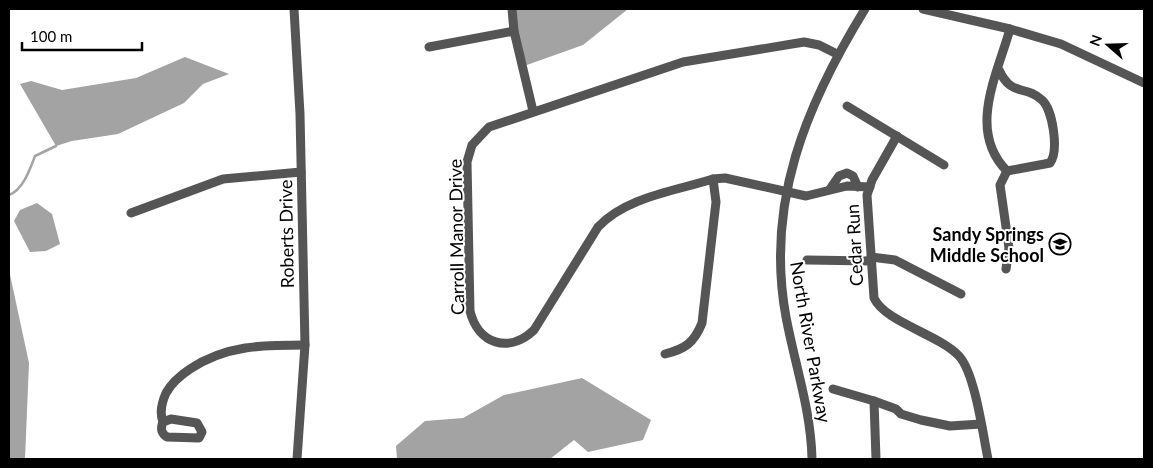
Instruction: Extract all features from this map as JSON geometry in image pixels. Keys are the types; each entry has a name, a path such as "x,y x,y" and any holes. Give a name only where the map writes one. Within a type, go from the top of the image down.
{"street":[{"name":"Roberts Drive","path":"294,9 302,172 305,345 297,459"},
{"path":"512,9 514,31 533,111"},
{"name":"North River Parkway","path":"812,459 806,403 786,318 781,283 779,237 785,192 802,139 837,54 865,9"},
{"path":"923,9 1060,44 1144,83"},
{"path":"1007,171 992,153 987,114 989,93 1010,30"},
{"path":"430,47 514,31"},
{"name":"Carroll Manor Drive","path":"785,192 737,179 713,179 626,206 610,214 598,227 534,330 518,342 498,343 488,339 479,332 470,310 467,162 472,146 482,132 498,122 683,62 804,42 820,44 837,54"},
{"path":"998,70 1007,85 1037,96 1045,102 1055,141 1055,154 1050,163 1007,171"},
{"path":"847,106 944,165"},
{"name":"Cedar Run","path":"897,136 867,195 872,290 877,305 892,316 938,339 960,357 968,371 988,459"},
{"path":"1006,269 1009,248 1000,185 1007,171"},
{"path":"131,212 223,179 302,172"},
{"path":"830,189 839,176 847,172 853,176 858,187"},
{"path":"665,354 689,345 697,336 702,323 716,202 713,179"},
{"name":"Cedar Run","path":"785,192 806,196 830,189 870,188"},
{"path":"807,260 895,260 961,294"},
{"path":"163,422 161,411 169,388 180,376 202,361 223,352 244,347 305,345"},
{"path":"833,389 874,401 896,409 901,414 921,420 950,426 981,424"},
{"path":"874,401 876,459"}],"shaded area":[{"path":"515,9 628,9 583,45 524,66"},
{"path":"185,57 229,74 203,84 184,103 118,134 72,141 56,146 20,84 31,81 62,90 136,78"},
{"path":"37,203 52,214 60,244 46,251 30,252 14,221 20,210"},
{"path":"9,270 29,363 25,459 9,459"},
{"path":"582,378 651,420 643,440 588,452 574,440 550,459 397,459 396,446 425,421 463,418 504,395"}],"waterway":[{"path":"9,195 22,184 35,156 56,146"}],"place":[{"name":"Sandy Springs Middle School","path":"1060,244"}]}
